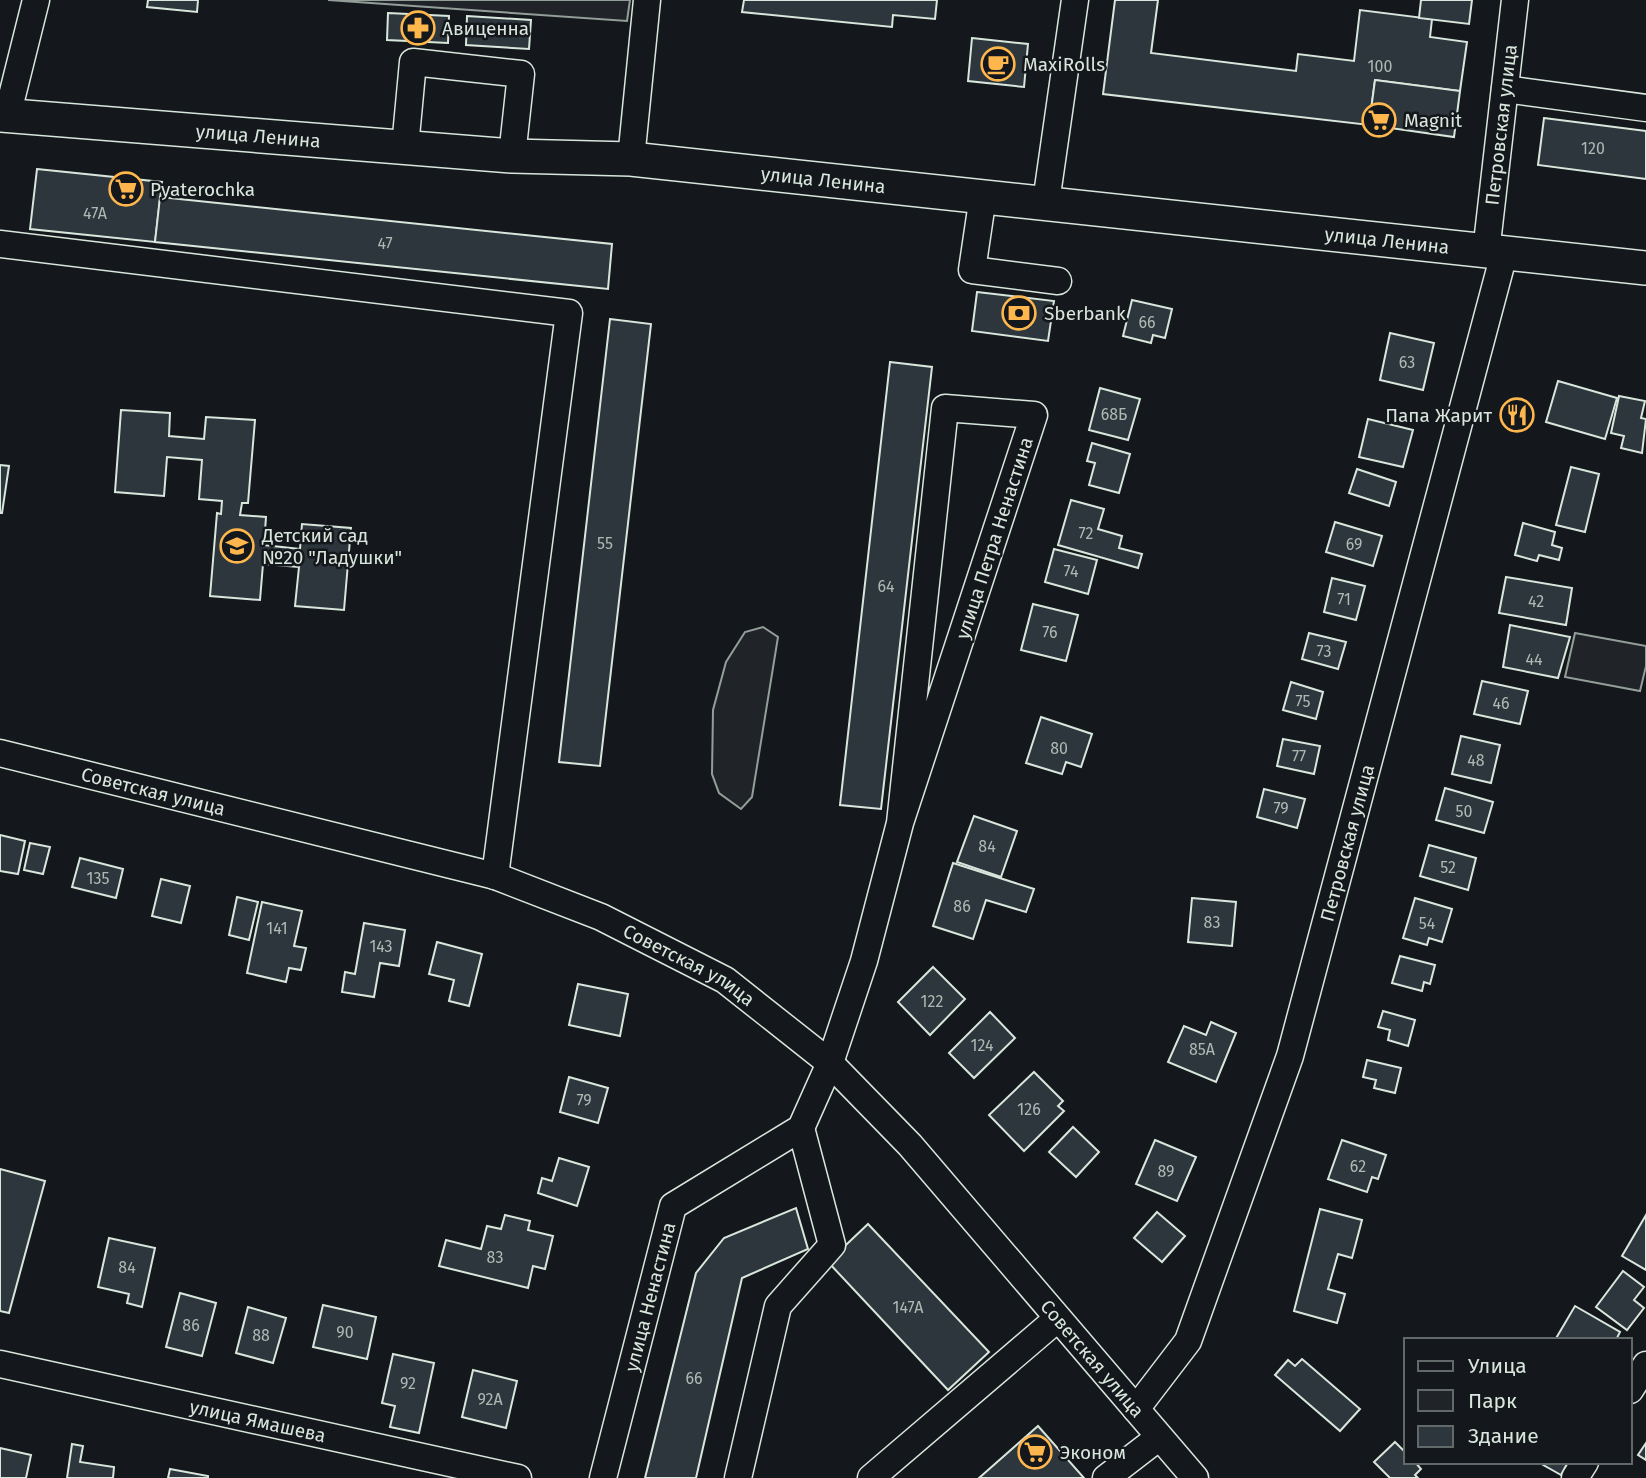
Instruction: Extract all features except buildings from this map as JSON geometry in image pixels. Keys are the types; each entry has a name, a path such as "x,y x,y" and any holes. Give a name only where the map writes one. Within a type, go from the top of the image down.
{"main road":[{"name":"улица Ленина","path":"3,116 512,156 631,159 1646,268"}],"street":[{"path":"3,116 36,0"},
{"path":"631,159 648,0"},
{"path":"1046,202 1075,0"},
{"name":"Петровская улица","path":"1136,1409 1188,1341 1290,1056 1495,253 1505,89 1515,0"},
{"path":"405,147 413,62 520,74 512,156"},
{"path":"1505,89 1646,108"},
{"path":"983,196 972,270 1058,281"},
{"path":"0,244 569,313 495,876"},
{"name":"улица Петра Ненастина","path":"830,1063 864,961 900,823 1034,415 945,408 900,823"},
{"name":"Советская улица","path":"0,753 495,876 601,917 725,980 830,1063 910,1145 1158,1438 1195,1478"},
{"path":"738,1478 778,1306 832,1245 801,1128 830,1063"},
{"name":"улица Ненастина","path":"603,1478 673,1206 801,1128"},
{"path":"871,1478 1057,1319"},
{"name":"улица Ямашева","path":"0,1364 517,1478"},
{"path":"1632,1387 1646,1365"},
{"path":"1106,1478 1158,1438"}],"green space":[{"path":"328,0 630,0 627,21"},
{"path":"763,627 778,637 752,797 741,809 719,793 712,774 713,710 726,662 745,632"},
{"path":"1575,633 1646,646 1646,666 1640,691 1565,677"}],"place":[{"name":"Авиценна","path":"418,28"},
{"name":"MaxiRolls","path":"998,64"},
{"name":"Magnit","path":"1379,120"},
{"name":"Pyaterochka","path":"126,189"},
{"name":"Sberbank","path":"1019,313"},
{"name":"Папа Жарит","path":"1517,415"},
{"name":"Детский сад №20 \"Ладушки\"","path":"237,546"},
{"name":"Эконом","path":"1035,1452"}]}
